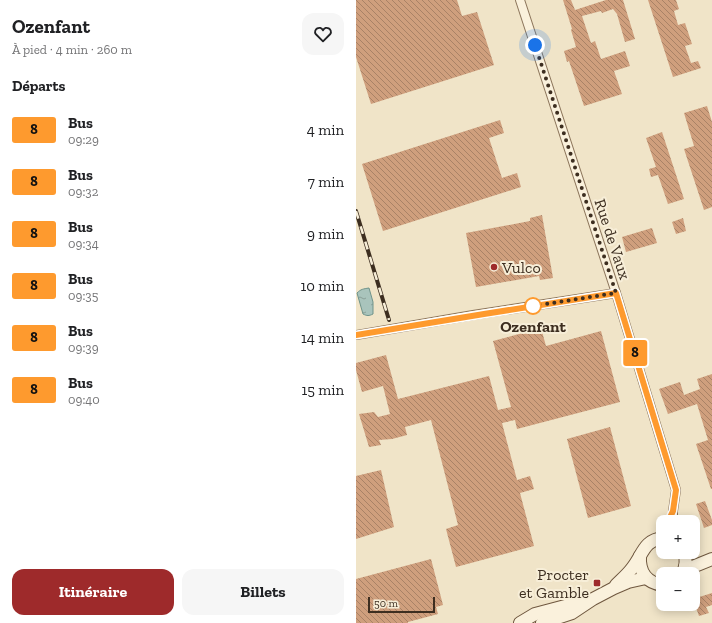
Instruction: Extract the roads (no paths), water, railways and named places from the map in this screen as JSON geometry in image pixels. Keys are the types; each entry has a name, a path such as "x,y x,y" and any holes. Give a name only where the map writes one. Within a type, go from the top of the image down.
{"main road":[{"path":"614,588 631,570 647,545 656,539"},
{"path":"640,556 642,571 646,578 656,584"},
{"path":"700,556 711,559"},
{"path":"694,567 711,559"},
{"path":"542,623 572,613 614,588 628,582 646,578"},
{"path":"520,623 535,614 594,599"}],"street":[{"name":"Rue de Vaux","path":"520,0 616,293 676,490 673,515"},
{"path":"356,335 616,293"},
{"name":"Rue de Vaux","path":"671,515 673,511"}],"water":[{"path":"369,288 373,302 373,314 368,316 363,314 357,293 362,289"}],"railway":[{"path":"356,211 389,320"}],"place":[{"name":"Vulco","path":"494,267"},
{"name":"Ozenfant","path":"533,306"},
{"name":"Procter et Gamble","path":"597,583"}]}
